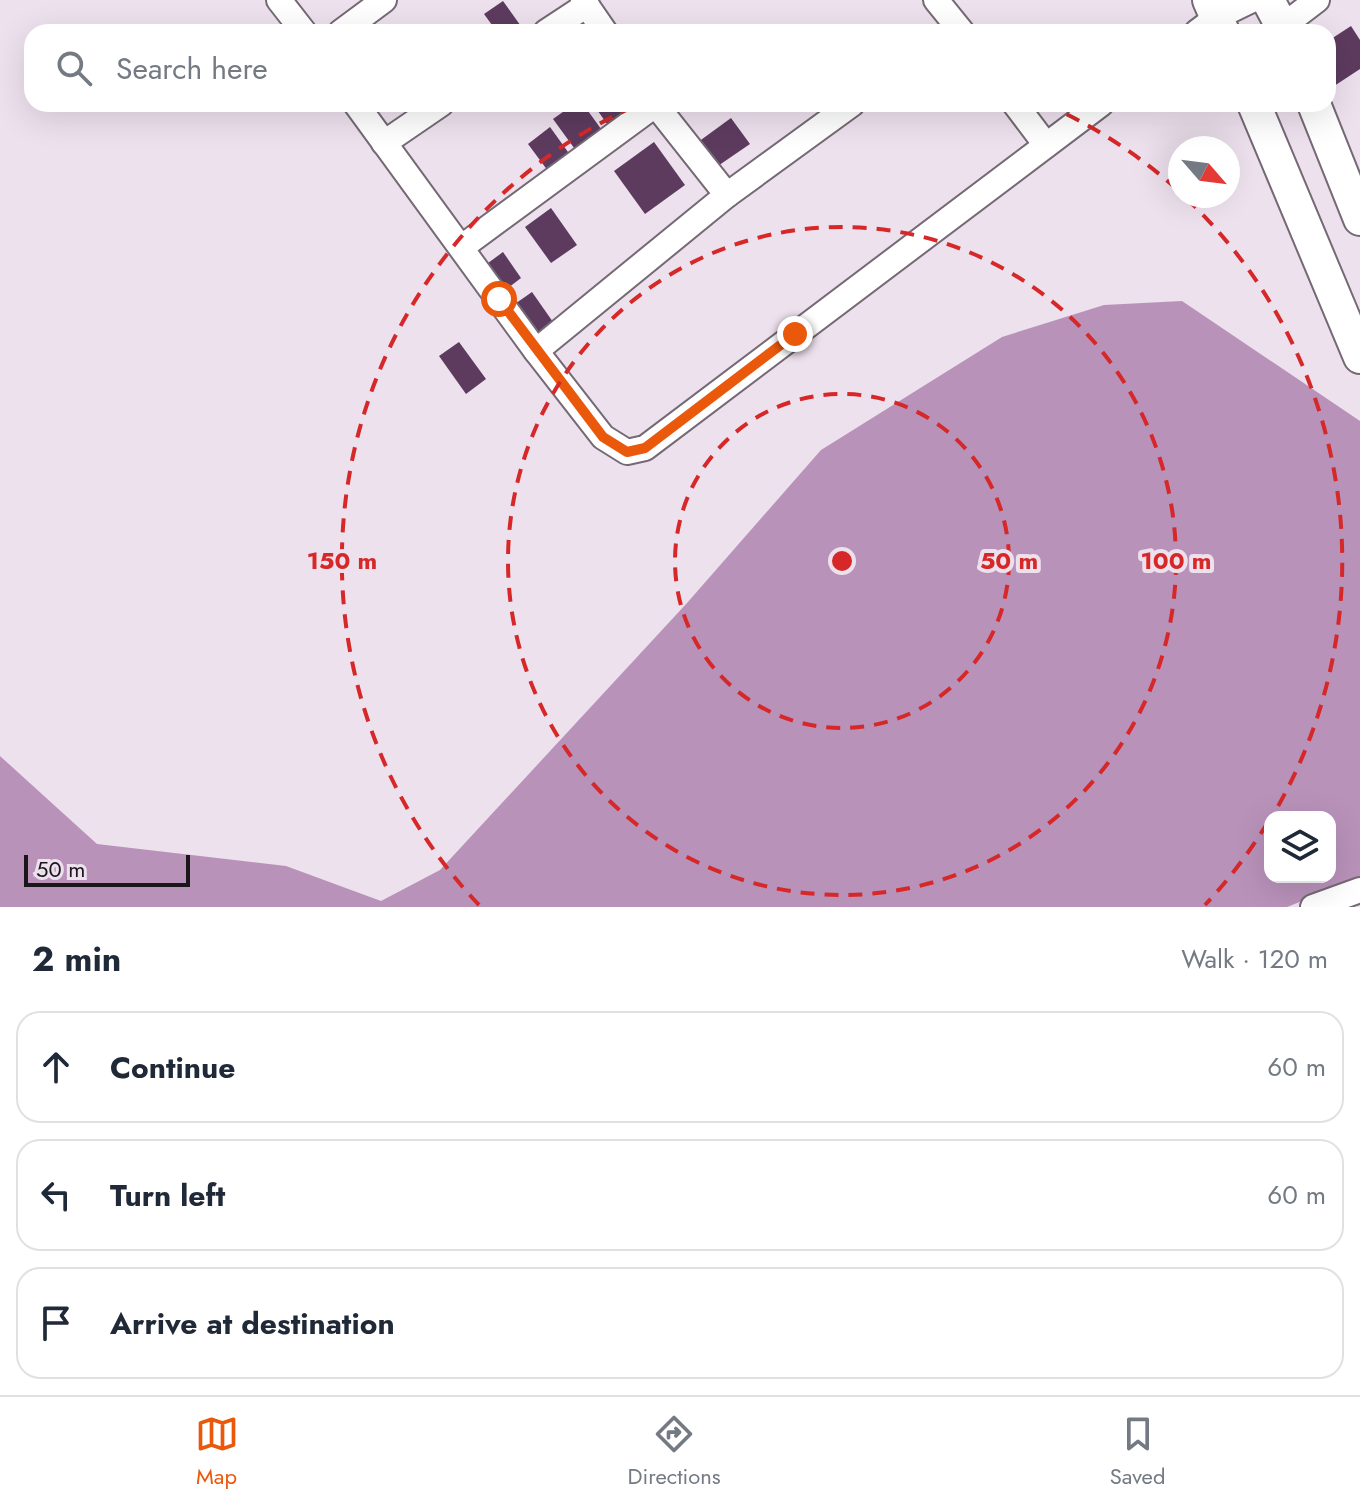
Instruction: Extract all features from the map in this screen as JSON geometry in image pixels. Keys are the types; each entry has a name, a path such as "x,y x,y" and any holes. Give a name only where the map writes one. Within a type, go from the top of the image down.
{"main road":[{"path":"1257,112 1360,357"},
{"path":"1317,112 1360,219"}],"street":[{"path":"279,0 298,24"},
{"path":"352,24 384,0"},
{"path":"936,0 953,24"},
{"path":"1211,20 1252,0"},
{"path":"1279,19 1317,0"},
{"path":"556,24 585,2 600,24"},
{"path":"362,112 536,351 603,437 627,452 645,448 1090,112"},
{"path":"384,143 429,112"},
{"path":"462,247 644,112"},
{"path":"661,112 727,195"},
{"path":"536,351 727,195 841,112"},
{"path":"1021,112 1046,145"},
{"path":"1313,907 1360,890"}],"shaded area":[{"path":"1182,301 1360,421 1360,878 1287,907 0,907 0,756 97,844 286,866 381,901 440,870 687,603 821,450 1002,337 1104,305"}],"building":[{"path":"503,1 519,24 491,24 484,14"},
{"path":"1351,26 1360,40 1360,69 1336,85 1336,36"},
{"path":"563,112 589,112 604,133 577,152 553,119"},
{"path":"599,112 635,112 636,114 612,131"},
{"path":"731,118 750,144 712,170 694,145"},
{"path":"550,127 573,159 551,175 528,144"},
{"path":"654,142 685,185 645,214 614,171"},
{"path":"551,208 577,245 551,263 525,227"},
{"path":"503,252 521,278 503,292 484,266"},
{"path":"532,292 553,322 533,336 512,306"},
{"path":"459,342 486,379 466,394 439,356"}],"route":[{"path":"499,299 603,437 627,452 645,448 795,334"}]}
